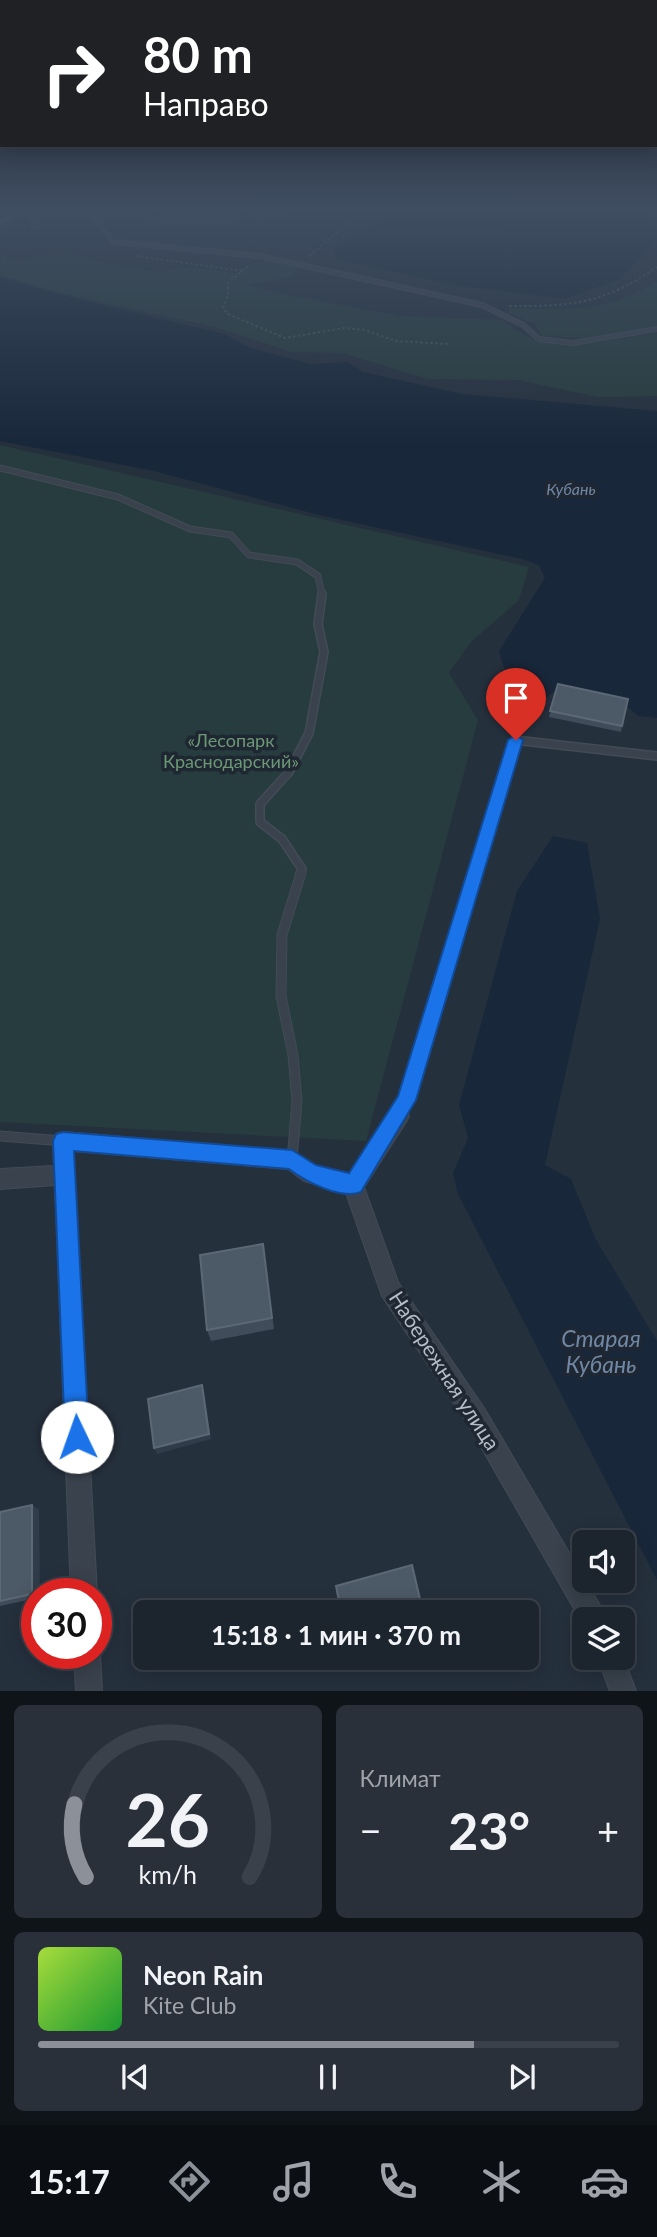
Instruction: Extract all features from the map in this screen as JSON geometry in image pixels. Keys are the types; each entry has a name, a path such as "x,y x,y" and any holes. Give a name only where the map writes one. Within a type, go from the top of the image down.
{"street":[{"path":"83,1578 63,1141 292,1160 311,1174 354,1185 399,1116"},
{"path":"0,1180 65,1174"},
{"name":"Набережная улица","path":"354,1185 390,1288 476,1416 588,1607"},
{"path":"88,1669 89,1691"},
{"path":"615,1670 623,1691"}],"lane":[{"path":"400,287 482,305 523,325 539,340 573,343 657,330"},
{"path":"0,468 118,497 190,529 231,535 249,555 297,562 318,576 323,600 318,624 324,652 309,733 289,772 260,804 260,822 282,839 302,869 282,935 281,996 293,1055 297,1101 292,1160"},
{"path":"399,1116 516,740 657,756"},
{"path":"0,1136 63,1141"}],"path":[{"path":"228,287 223,308 228,314 285,338 344,328 365,330 396,341 448,344"},
{"path":"482,305 556,307 600,300 629,287"}],"green space":[{"path":"40,287 254,287 400,316 503,320 519,332 556,343 597,342 657,333 657,396 598,397 518,380 428,379 342,353 291,352 215,327"},
{"path":"647,287 657,287 657,327 582,338 542,336 535,324 508,313 510,308 586,308 603,305"},
{"name":"«Лесопарк Краснодарский»","path":"0,445 529,567 519,600 471,642 449,673 478,720 366,1141 0,1122"}],"water":[{"name":"Кубань","path":"0,287 33,287 224,334 250,348 311,364 348,362 363,372 462,394 657,411 657,718 638,716 626,705 556,690 546,698 521,686 509,676 499,651 545,578 539,565 319,515 154,471 0,441"},
{"path":"469,287 598,287 565,299"},
{"name":"Старая Кубань","path":"553,836 587,843 600,919 545,1165 571,1179 595,1238 657,1341 657,1580 635,1537 635,1530 631,1530 458,1194 453,1173 468,1138 459,1105 517,891"}],"building":[{"path":"558,684 628,699 622,726 550,711"},
{"path":"263,1244 272,1318 207,1330 200,1255"},
{"path":"202,1385 209,1434 154,1448 148,1399"},
{"path":"32,1505 32,1578 21,1578 21,1596 0,1601 0,1512"},
{"path":"412,1565 420,1600 339,1600 336,1586"}],"route":[{"path":"77,1437 63,1141 292,1160 311,1174 354,1185 399,1116 406,1100 516,740"}]}
